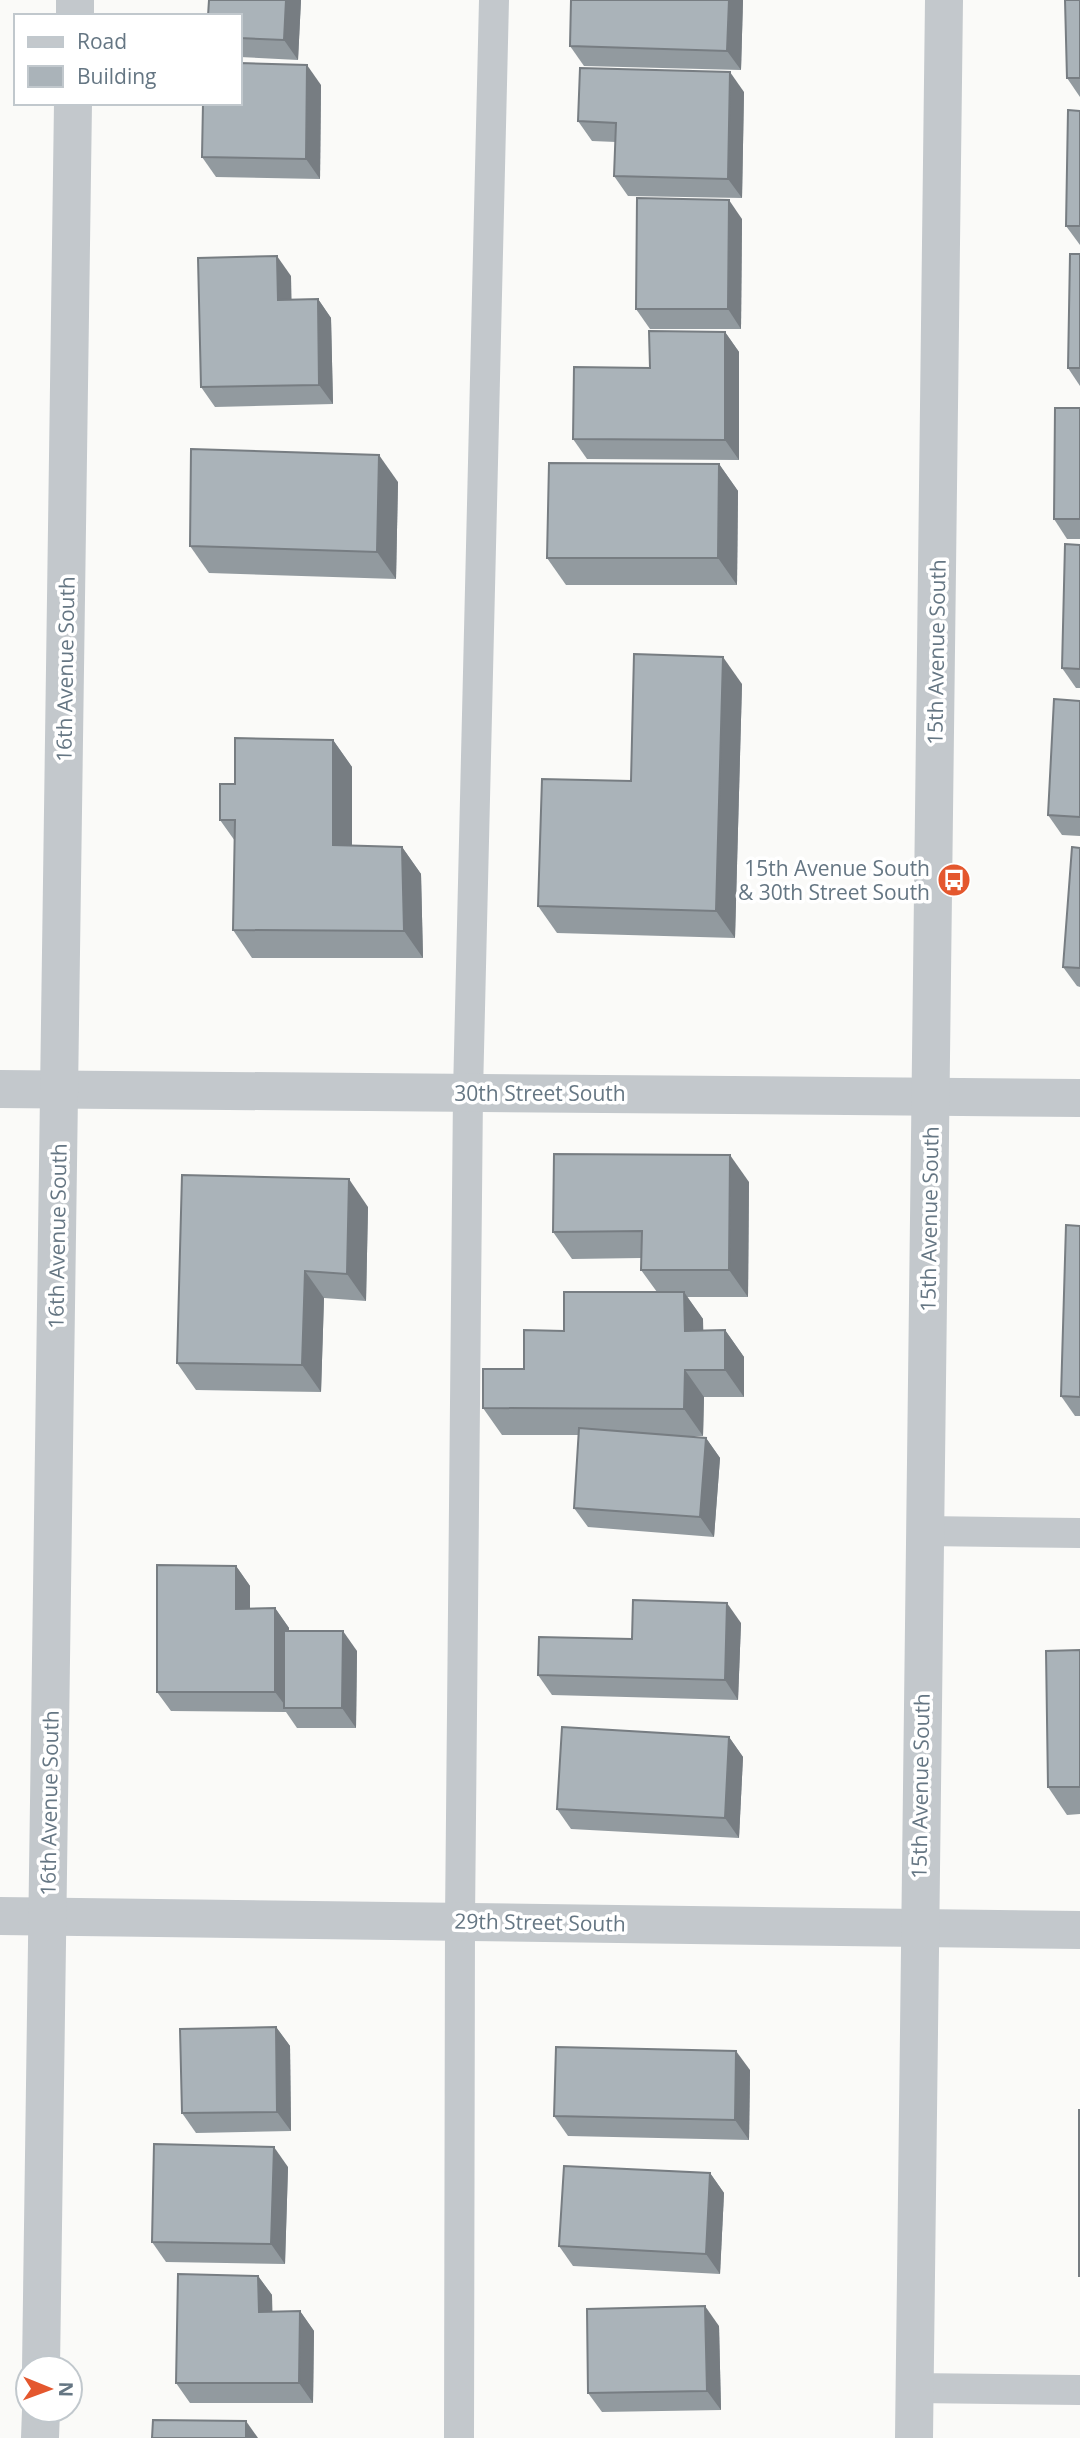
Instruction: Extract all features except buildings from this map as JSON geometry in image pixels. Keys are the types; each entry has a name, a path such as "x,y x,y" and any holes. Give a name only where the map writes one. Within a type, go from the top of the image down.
{"street":[{"name":"15th Avenue South","path":"914,2438 918,1927 944,0"},
{"name":"16th Avenue South","path":"41,2354 74,105"},
{"name":"30th Street South","path":"0,1090 1080,1098"},
{"name":"29th Street South","path":"0,1916 1080,1930"}],"lane":[{"path":"458,2438 468,1093 494,0"},
{"path":"924,1531 1080,1533"},
{"path":"914,2388 1080,2390"}],"place":[{"name":"15th Avenue South & 30th Street South","path":"954,880"}]}
